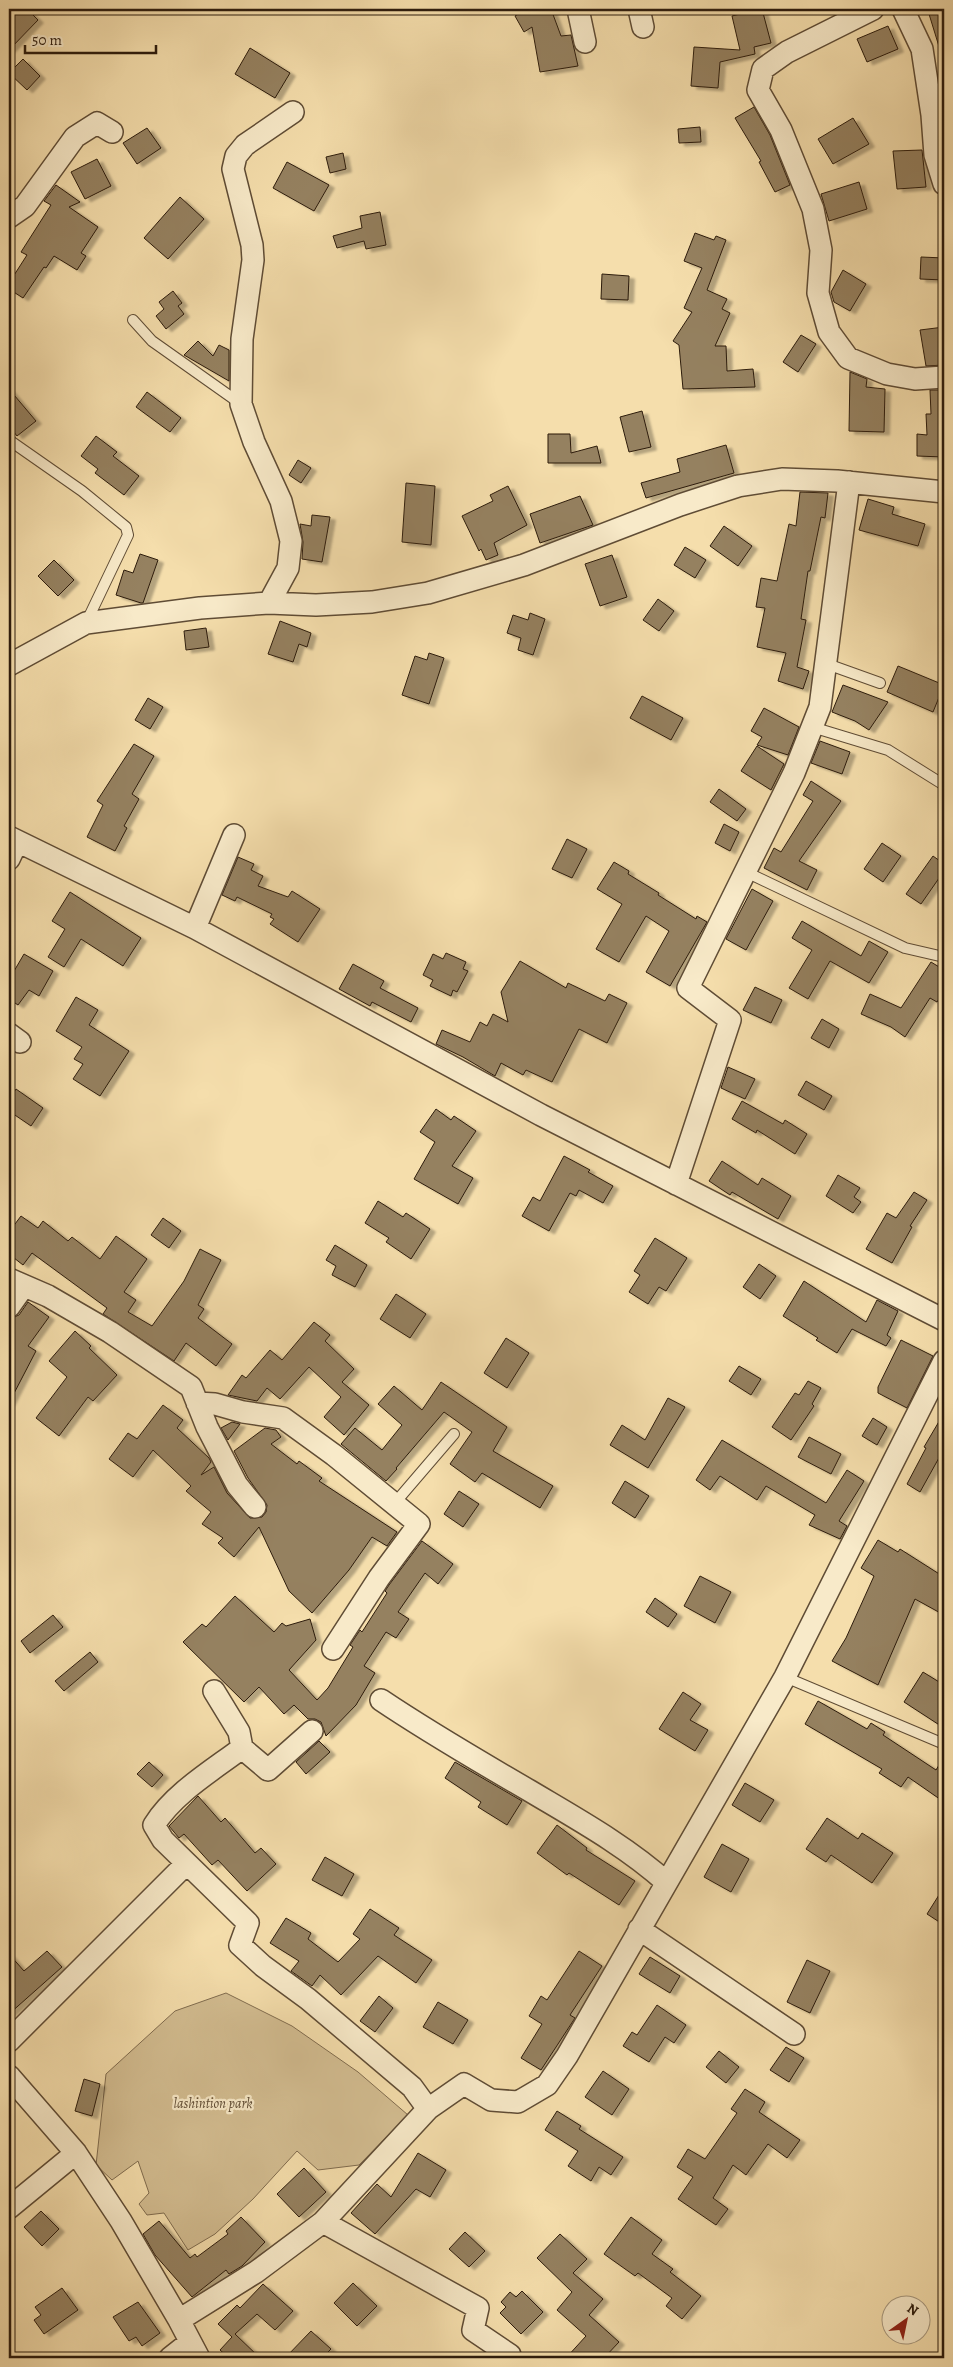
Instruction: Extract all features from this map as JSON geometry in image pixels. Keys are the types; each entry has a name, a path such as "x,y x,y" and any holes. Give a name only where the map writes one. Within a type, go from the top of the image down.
{"street":[{"path":"578,9 585,42"},
{"path":"872,9 788,52 764,69 758,90 782,130 796,171 813,209 821,250 818,293 829,332 848,358 886,374 915,379 944,377"},
{"path":"903,9 922,49 932,115 935,155 944,184"},
{"path":"269,603 288,568 291,542 281,502 240,404 242,339 253,260 252,245 233,170 236,156 245,145 293,112"},
{"path":"9,217 25,206 75,137 97,123 112,132"},
{"path":"9,664 86,623 200,608 269,603 316,606 372,602 428,593 524,565 680,505 738,486 782,480 849,482 944,492"},
{"path":"676,1184 730,1020 688,988 794,773 820,707 849,482"},
{"path":"195,928 234,836"},
{"path":"12,846 195,928 541,1115 944,1320"},
{"path":"9,1307 16,1282 48,1296 110,1332 191,1386 207,1427 237,1485 255,1507"},
{"path":"179,2320 256,2272 323,2222 428,2109 464,2084 491,2100 518,2102 547,2085 567,2056 785,1677 944,1361"},
{"path":"197,1403 214,1404 243,1412 283,1418 418,1524 379,1578 333,1649"},
{"path":"214,1691 239,1732 242,1748 268,1770 312,1731"},
{"path":"381,1700 431,1734 563,1810 641,1860 666,1882"},
{"path":"242,1748 192,1785 160,1815 154,1825 163,1840 186,1864 248,1923 240,1945 263,1966 308,1999 412,2087 428,2109"},
{"path":"9,2041 186,1864"},
{"path":"639,1929 794,2034"},
{"path":"9,2076 76,2153 121,2221 179,2320 194,2351 170,2358"},
{"path":"9,2208 76,2153"},
{"path":"323,2222 478,2308 473,2330 510,2355"}],"lane":[{"path":"133,320 152,341 240,404"},
{"path":"9,440 82,491 126,527 128,535 86,623"},
{"path":"827,664 880,683"},
{"path":"812,727 888,750 944,785"},
{"path":"746,872 905,948 944,957"},
{"path":"394,1504 454,1434"},
{"path":"785,1677 944,1744"}],"green space":[{"name":"lashintion park","path":"226,1993 292,2026 358,2072 408,2115 359,2165 318,2170 297,2151 253,2199 215,2234 188,2250 164,2213 147,2215 139,2204 149,2193 138,2161 112,2180 96,2165 106,2074 175,2011"}],"building":[{"path":"9,9 27,9 38,20 9,50"},
{"path":"527,9 551,9 561,36 571,35 578,66 540,72 532,27 524,32 515,16"},
{"path":"738,9 762,9 771,43 754,47 755,54 720,62 718,88 691,86 694,47 740,50 732,16 740,14"},
{"path":"944,9 944,53 941,53 929,14"},
{"path":"888,26 898,49 867,62 857,39"},
{"path":"250,48 290,73 275,98 235,74"},
{"path":"23,59 40,76 27,90 9,73"},
{"path":"754,107 770,135 790,185 775,192 759,162 761,161 735,118"},
{"path":"853,118 869,144 833,164 818,139"},
{"path":"700,127 701,142 679,143 678,129"},
{"path":"147,128 161,148 137,164 123,143"},
{"path":"922,150 926,187 897,189 893,151"},
{"path":"343,153 346,169 330,173 326,157"},
{"path":"97,159 111,186 85,199 71,172"},
{"path":"287,162 329,185 314,211 273,188"},
{"path":"859,182 867,209 829,221 821,194"},
{"path":"56,185 80,202 69,207 98,227 81,253 86,256 77,270 54,256 46,268 44,267 23,298 9,289 9,283 27,255 21,252 51,205 44,201"},
{"path":"180,197 204,219 168,259 144,238"},
{"path":"380,212 386,245 366,249 364,241 337,248 333,236 362,228 360,216"},
{"path":"695,233 714,240 716,236 726,240 707,290 727,299 722,309 730,313 715,346 726,346 727,371 753,369 755,387 683,389 679,345 673,341 692,312 684,308 702,268 684,261"},
{"path":"921,257 944,258 944,280 920,279"},
{"path":"843,270 866,284 850,311 834,302 831,292"},
{"path":"602,274 629,276 628,300 601,299"},
{"path":"173,291 182,303 178,306 184,314 166,329 156,316 164,309 159,302"},
{"path":"944,327 944,365 926,366 920,330"},
{"path":"801,335 816,344 798,372 783,362"},
{"path":"198,341 213,356 219,345 229,350 229,381 184,355"},
{"path":"850,372 867,379 866,387 885,389 884,432 849,431"},
{"path":"9,389 36,421 17,436 9,426"},
{"path":"930,390 944,390 944,457 917,456 917,434 927,435 926,414 931,414"},
{"path":"147,392 181,418 170,432 136,407"},
{"path":"642,411 651,447 629,452 620,417"},
{"path":"548,434 570,434 571,453 597,446 601,463 548,463"},
{"path":"96,436 117,452 113,456 139,476 124,495 95,473 98,469 81,456"},
{"path":"726,445 734,473 646,498 641,483 680,472 677,459"},
{"path":"298,460 311,468 301,483 289,475"},
{"path":"406,483 435,486 431,545 402,542"},
{"path":"508,486 527,525 494,543 498,555 486,560 481,549 479,551 462,516 493,501 490,495"},
{"path":"800,492 828,493 825,518 821,517 810,571 808,571 801,619 806,620 797,667 809,671 803,689 778,681 786,653 757,647 765,608 756,607 761,578 777,581 789,524 796,526"},
{"path":"580,496 593,525 540,543 530,514"},
{"path":"868,499 894,507 892,514 925,524 918,546 859,530"},
{"path":"312,515 330,517 322,562 302,559 303,542 300,524 311,526"},
{"path":"724,526 752,546 738,566 710,546"},
{"path":"685,547 706,560 695,578 674,565"},
{"path":"140,554 158,560 143,603 116,595 124,570 133,573"},
{"path":"612,555 627,597 600,606 585,564"},
{"path":"54,560 74,580 58,596 38,576"},
{"path":"658,599 674,611 659,631 643,620"},
{"path":"530,613 545,619 533,655 518,650 521,638 507,633 513,615 528,620"},
{"path":"280,621 311,633 307,647 299,644 293,662 268,654"},
{"path":"206,628 209,647 186,650 184,631"},
{"path":"429,653 444,658 429,704 402,695 415,656 427,660"},
{"path":"898,666 944,685 933,712 887,692"},
{"path":"843,685 888,702 869,730 855,721 832,712"},
{"path":"642,696 683,718 671,740 630,718"},
{"path":"148,698 163,707 150,729 135,720"},
{"path":"764,708 799,727 788,755 757,745 762,737 751,731"},
{"path":"820,741 850,752 842,774 811,763"},
{"path":"134,744 154,756 132,794 139,799 124,826 127,828 115,851 87,837 103,805 97,801"},
{"path":"757,746 784,764 771,790 741,771"},
{"path":"811,781 841,801 799,861 817,870 807,890 764,868 774,848 781,852 813,801 803,795"},
{"path":"719,789 746,809 737,821 710,802"},
{"path":"724,824 739,832 730,851 715,843"},
{"path":"567,839 587,849 572,878 552,869"},
{"path":"882,843 901,856 883,882 864,869"},
{"path":"933,856 944,864 944,871 921,904 906,894"},
{"path":"238,857 254,864 251,870 263,876 258,886 288,897 292,891 320,909 298,942 270,924 274,919 270,917 272,914 237,897 235,901 222,895"},
{"path":"614,862 629,871 628,874 659,893 658,895 696,919 697,916 707,922 670,986 646,972 669,931 646,916 619,962 596,949 622,904 597,889"},
{"path":"752,889 773,901 746,950 726,939"},
{"path":"70,892 141,938 123,966 81,939 64,967 48,957 65,929 52,921"},
{"path":"802,921 861,956 869,941 888,952 869,983 830,961 808,999 789,988 812,950 792,938"},
{"path":"446,953 466,962 463,969 468,971 457,992 453,990 451,996 430,986 433,980 423,975 433,954 443,959"},
{"path":"24,954 53,971 39,996 29,990 18,1005 9,999 9,990 14,981 10,978"},
{"path":"520,961 566,988 568,983 605,1001 609,994 627,1003 607,1043 579,1029 552,1082 526,1070 523,1075 501,1063 495,1076 436,1044 442,1030 470,1042 480,1022 487,1026 493,1014 508,1022 501,992"},
{"path":"931,962 944,970 944,991 937,1002 930,998 905,1037 891,1027 861,1014 870,994 901,1008"},
{"path":"353,964 384,981 380,988 418,1008 411,1022 372,1002 370,1006 339,989"},
{"path":"755,987 782,1000 771,1023 743,1010"},
{"path":"76,997 98,1010 89,1025 129,1051 100,1096 73,1079 83,1064 74,1059 82,1047 56,1031"},
{"path":"822,1019 839,1029 829,1048 811,1038"},
{"path":"728,1067 755,1079 745,1099 721,1088"},
{"path":"806,1081 832,1096 824,1110 798,1095"},
{"path":"16,1089 43,1108 31,1126 9,1111 9,1100"},
{"path":"742,1101 783,1124 785,1120 807,1134 795,1154 757,1130 756,1133 732,1119"},
{"path":"436,1109 451,1120 454,1116 476,1131 452,1166 473,1178 458,1204 414,1179 435,1142 420,1132"},
{"path":"564,1156 590,1170 588,1172 613,1186 603,1203 579,1190 576,1196 570,1193 549,1231 522,1216 533,1197 540,1201"},
{"path":"722,1161 758,1185 762,1178 791,1196 778,1219 732,1192 730,1195 709,1181"},
{"path":"838,1175 860,1188 854,1197 861,1202 853,1213 826,1196"},
{"path":"914,1192 927,1200 910,1226 912,1227 892,1263 866,1249 887,1213 896,1218"},
{"path":"378,1201 403,1217 406,1213 430,1229 411,1259 386,1242 389,1238 365,1223"},
{"path":"21,1216 38,1228 43,1221 68,1241 72,1237 100,1259 116,1236 147,1259 124,1292 136,1300 128,1312 152,1326 184,1281 200,1249 221,1260 198,1305 204,1309 198,1318 232,1344 216,1366 186,1343 174,1361 103,1314 107,1308 32,1253 23,1265 9,1254 9,1232"},
{"path":"163,1218 181,1231 169,1248 151,1235"},
{"path":"655,1238 687,1258 666,1291 659,1287 648,1304 629,1292 640,1275 634,1271"},
{"path":"335,1245 367,1265 355,1287 332,1275 336,1266 326,1260"},
{"path":"759,1264 776,1276 760,1299 743,1287"},
{"path":"804,1281 866,1322 877,1300 898,1311 887,1335 891,1338 886,1346 852,1329 837,1353 816,1340 818,1338 783,1316"},
{"path":"396,1294 426,1314 410,1338 380,1319"},
{"path":"28,1302 49,1317 28,1346 36,1351 9,1403 9,1319 19,1315"},
{"path":"314,1322 330,1335 325,1341 354,1369 342,1382 369,1405 344,1435 324,1417 341,1397 309,1367 280,1399 267,1388 257,1401 228,1395 242,1375 246,1378 270,1350 282,1360"},
{"path":"75,1331 91,1346 89,1348 117,1375 93,1401 88,1397 59,1436 36,1418 67,1377 49,1361"},
{"path":"506,1338 529,1353 507,1388 484,1373"},
{"path":"901,1340 933,1356 907,1408 878,1393 878,1387"},
{"path":"739,1366 761,1379 751,1395 729,1381"},
{"path":"808,1381 821,1388 812,1404 814,1406 791,1440 772,1427 795,1393 799,1395"},
{"path":"441,1382 507,1427 493,1451 553,1486 540,1508 482,1473 475,1482 450,1464 472,1432 444,1412 386,1481 341,1444 355,1428 382,1450 402,1425 378,1404 394,1386 422,1410"},
{"path":"668,1398 685,1407 648,1468 610,1445 622,1425 645,1440"},
{"path":"163,1405 183,1420 177,1428 209,1458 211,1462 201,1475 214,1467 227,1493 250,1518 262,1517 266,1512 267,1505 248,1478 234,1451 265,1428 276,1430 281,1437 271,1444 297,1464 299,1461 322,1478 319,1481 397,1532 387,1546 372,1537 349,1570 312,1613 289,1591 259,1527 234,1557 218,1543 223,1538 202,1524 211,1512 186,1491 191,1486 153,1450 133,1477 109,1459 128,1433 137,1439"},
{"path":"944,1413 944,1459 940,1456 920,1492 907,1484 926,1448 924,1447"},
{"path":"873,1418 887,1427 877,1445 862,1436"},
{"path":"232,1422 240,1424 228,1440 221,1428"},
{"path":"809,1437 841,1454 831,1474 798,1457"},
{"path":"722,1440 826,1503 847,1470 864,1481 839,1521 847,1526 840,1539 809,1525 815,1515 766,1486 757,1500 720,1476 710,1490 696,1480"},
{"path":"625,1481 649,1496 635,1518 612,1503"},
{"path":"459,1491 479,1504 463,1527 444,1514"},
{"path":"878,1540 898,1552 900,1549 944,1577 944,1615 915,1599 878,1685 832,1661 846,1638 874,1576 861,1568"},
{"path":"422,1541 453,1564 438,1584 425,1573 398,1612 409,1619 396,1638 386,1632 364,1666 375,1673 356,1705 326,1736 321,1722 315,1719 308,1719 294,1705 284,1714 259,1687 244,1702 183,1642 202,1624 206,1627 235,1596 274,1632 282,1623 286,1626 310,1619 316,1640 289,1670 317,1700 328,1688 353,1647 350,1645 360,1630 362,1632 387,1593 385,1591"},
{"path":"700,1576 731,1592 715,1623 684,1606"},
{"path":"655,1598 677,1614 668,1627 646,1612"},
{"path":"53,1615 63,1627 30,1653 21,1641"},
{"path":"90,1652 98,1662 64,1691 55,1681"},
{"path":"923,1672 944,1685 944,1728 904,1702"},
{"path":"683,1692 701,1704 690,1720 708,1730 695,1751 659,1729"},
{"path":"818,1701 867,1729 871,1723 885,1732 883,1735 936,1770 944,1757 944,1802 908,1777 901,1787 879,1773 882,1769 805,1724"},
{"path":"319,1741 330,1752 306,1774 296,1762"},
{"path":"149,1762 163,1775 152,1787 137,1774"},
{"path":"455,1762 522,1801 507,1825 478,1807 481,1802 445,1778"},
{"path":"745,1783 774,1800 760,1822 732,1805"},
{"path":"198,1796 221,1822 225,1818 255,1853 261,1848 276,1864 247,1891 218,1860 212,1865 184,1834 179,1838 169,1826"},
{"path":"827,1818 858,1839 862,1833 893,1853 872,1883 831,1855 826,1862 806,1849"},
{"path":"557,1825 587,1848 586,1850 635,1881 619,1905 569,1873 567,1875 537,1853"},
{"path":"722,1844 749,1859 731,1892 704,1877"},
{"path":"325,1857 354,1874 342,1896 312,1880"},
{"path":"944,1887 944,1925 927,1914"},
{"path":"370,1909 399,1928 394,1935 432,1960 416,1983 378,1956 341,1995 320,1975 312,1986 291,1971 299,1961 270,1943 286,1918 311,1933 308,1939 338,1962 360,1939 353,1934"},
{"path":"47,1951 62,1967 9,2014 9,1954 24,1971"},
{"path":"579,1951 602,1966 570,2015 575,2018 541,2070 521,2058 542,2024 529,2016 541,1996 547,2000"},
{"path":"650,1957 680,1976 670,1993 639,1974"},
{"path":"807,1960 830,1971 810,2013 787,2002"},
{"path":"379,1996 393,2008 375,2032 360,2021"},
{"path":"438,2002 468,2020 453,2044 423,2027"},
{"path":"657,2005 686,2025 674,2043 665,2037 649,2062 623,2046 632,2032 637,2035"},
{"path":"786,2047 804,2058 789,2082 770,2070"},
{"path":"719,2051 739,2067 726,2083 706,2067"},
{"path":"603,2071 629,2089 612,2115 585,2097"},
{"path":"84,2079 100,2084 92,2116 75,2111"},
{"path":"745,2089 765,2102 759,2112 800,2140 787,2158 768,2144 746,2175 733,2165 713,2198 728,2209 716,2225 678,2199 693,2177 677,2167 688,2149 705,2159 737,2113 731,2109"},
{"path":"557,2111 581,2126 579,2129 623,2157 611,2175 599,2167 591,2181 568,2166 578,2151 545,2130"},
{"path":"418,2153 446,2170 430,2197 416,2189 375,2234 351,2213 377,2184 391,2197"},
{"path":"304,2168 326,2192 299,2217 277,2194"},
{"path":"41,2211 59,2229 42,2246 24,2227"},
{"path":"241,2217 265,2242 242,2266 229,2274 226,2270 192,2297 155,2255 143,2234 159,2221 190,2258 195,2254 197,2257 228,2234 226,2231"},
{"path":"631,2217 662,2240 652,2254 673,2269 670,2272 701,2296 682,2319 666,2306 672,2298 638,2273 635,2276 604,2254"},
{"path":"465,2232 485,2251 469,2267 449,2249"},
{"path":"560,2234 587,2259 573,2273 603,2299 589,2315 619,2342 604,2358 566,2358 586,2336 557,2310 572,2292 537,2258"},
{"path":"353,2283 377,2306 357,2326 334,2303"},
{"path":"263,2284 293,2311 275,2330 257,2314 235,2334 260,2358 229,2358 220,2350 232,2337 218,2324 237,2305 240,2308"},
{"path":"62,2288 78,2310 44,2334 34,2320 41,2315 35,2307"},
{"path":"522,2291 543,2312 521,2334 500,2313 506,2307 501,2302 510,2292 516,2297"},
{"path":"138,2302 160,2333 142,2346 136,2337 129,2341 113,2317"},
{"path":"311,2331 331,2349 322,2358 285,2358"}]}
